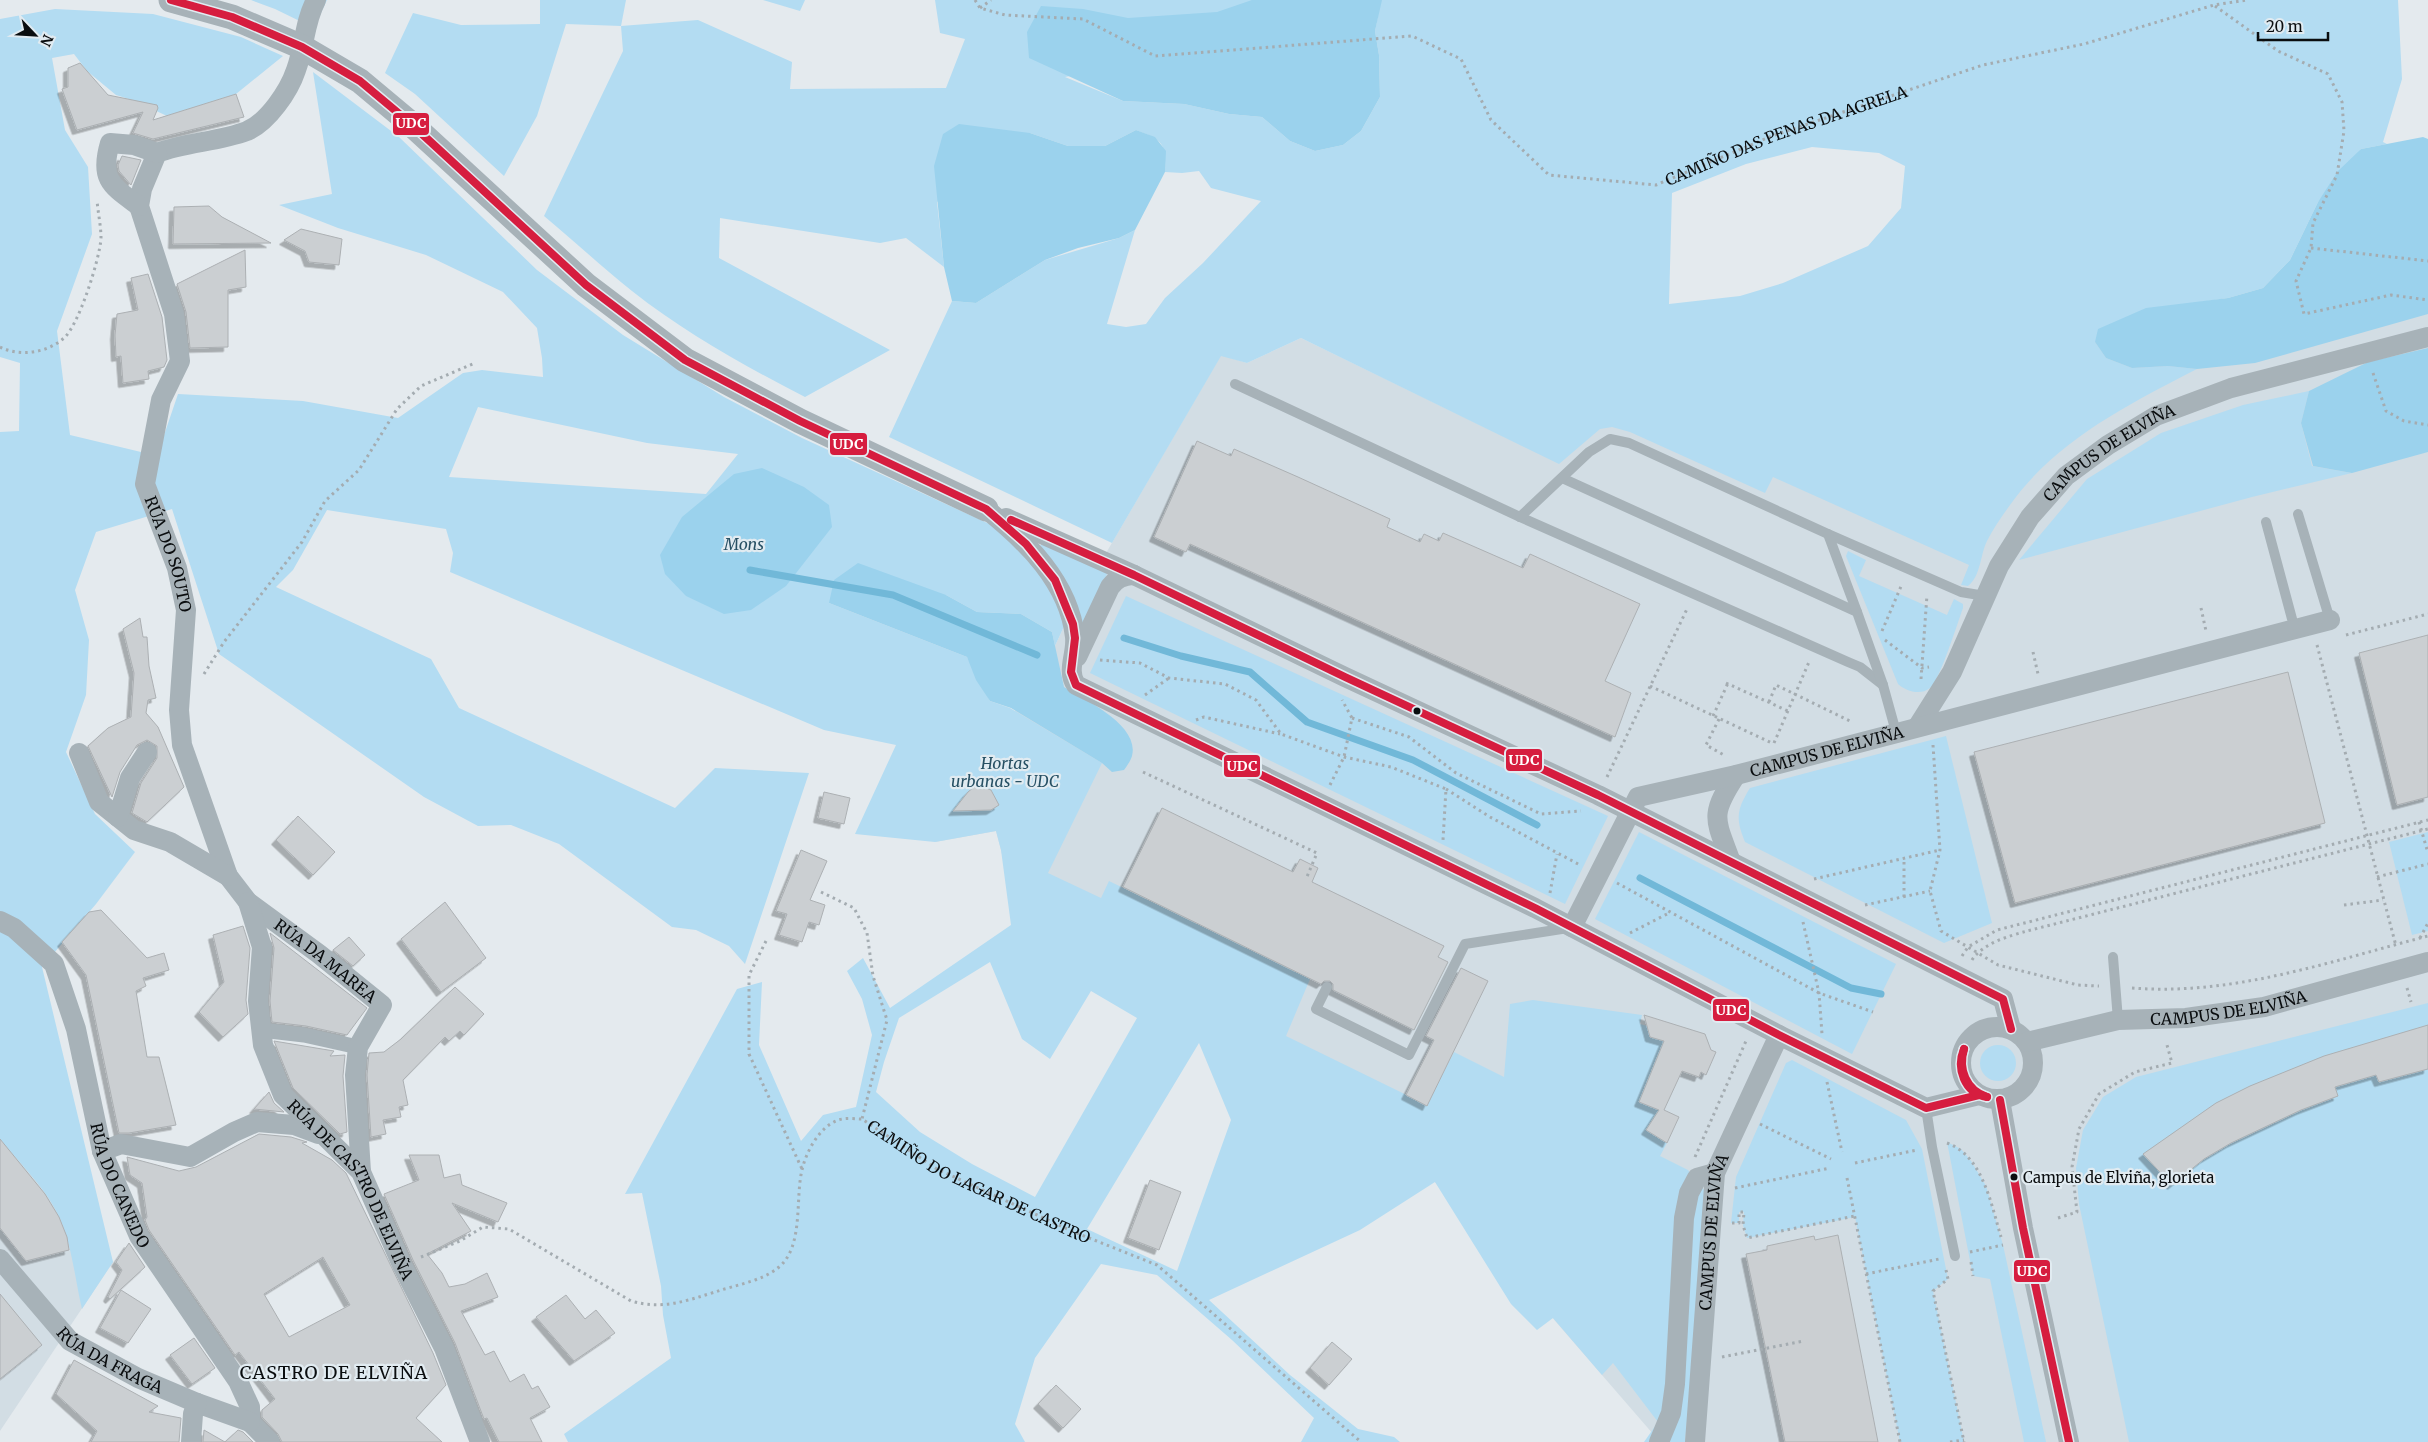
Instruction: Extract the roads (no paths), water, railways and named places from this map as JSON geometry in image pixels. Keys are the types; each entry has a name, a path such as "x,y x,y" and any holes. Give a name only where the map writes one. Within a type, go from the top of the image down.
{"street":[{"path":"171,0 232,17 302,47 369,88 409,122 586,285 685,360 800,422 986,509 1134,575 1370,689 1630,810 2003,999 2011,1029"},
{"path":"157,152 142,190 139,206 111,185 104,161 110,143 134,145 157,152 248,130 277,106 291,84 302,47 304,28 316,0"},
{"name":"RÚA DO SOUTO","path":"139,206 174,314 180,362 161,400 145,484 177,568 186,610 179,710 182,745 228,876 248,902"},
{"name":"CAMPUS DE ELVIÑA","path":"1924,725 1956,664 1999,566 2030,517 2066,476 2108,445 2156,416 2231,388 2428,337"},
{"path":"986,509 1026,544 1055,580 1073,624 1076,686 1535,908 1779,1035 1926,1108 1978,1096 2000,1100 2017,1094 2029,1081 2034,1060 2027,1042 2011,1029 1994,1026 1976,1032 1964,1047 1960,1067 1965,1082 1978,1096"},
{"path":"1074,663 1110,587 1115,580 1123,576 1134,575"},
{"name":"CAMPUS DE ELVIÑA","path":"1572,927 1638,797 1733,766 1801,758 2330,620"},
{"path":"118,817 130,778 147,752"},
{"path":"79,753 99,802 134,830 170,842 228,876"},
{"name":"CAMPUS DE ELVIÑA","path":"1732,862 1716,820 1720,799 1733,766"},
{"name":"RÚA DE CASTRO DE ELVIÑA","path":"248,902 262,947 258,1001 263,1045 283,1095 329,1138 361,1172 402,1265 444,1348 480,1442"},
{"name":"RÚA DA MAREA","path":"248,902 319,954 382,1005 358,1047 355,1075 361,1172"},
{"name":"RÚA DO CANEDO","path":"0,921 14,928 54,964 76,1029 102,1151 139,1236 238,1381 250,1407 250,1422"},
{"name":"CAMPUS DE ELVIÑA","path":"2027,1042 2118,1020 2186,1018 2264,1006 2428,962"},
{"path":"261,1030 304,1035 358,1047"},
{"name":"CAMPUS DE ELVIÑA","path":"1695,1442 1715,1173 1779,1035"},
{"path":"2000,1100 2023,1228 2069,1442"},
{"path":"102,1151 121,1144 190,1157 234,1132 258,1122 294,1125 329,1138"},
{"path":"1660,1442 1671,1413 1675,1384 1684,1218 1689,1193 1697,1178 1715,1173"},
{"name":"RÚA DA FRAGA","path":"0,1259 70,1341 138,1378 197,1403 250,1422"},
{"path":"191,1442 193,1414 197,1403"},
{"path":"250,1422 270,1442"}],"lane":[{"path":"1235,384 1520,517 1860,667 1883,686"},
{"path":"1520,517 1589,452 1610,439 1629,443 1828,534 1961,592 1985,596"},
{"path":"1562,478 1857,612"},
{"path":"2298,514 2330,620"},
{"path":"2266,522 2295,630"},
{"path":"1828,534 1883,686 1889,734"},
{"path":"1326,987 1316,1009 1409,1055 1465,944 1572,927"},
{"path":"2113,957 2118,1020"},
{"path":"1926,1108 1932,1147 1955,1256"}],"waterway":[{"path":"750,570 893,595 1037,655"},
{"path":"1124,638 1181,656 1250,672 1307,722 1413,760 1537,825"},
{"path":"1640,878 1851,988 1881,994"}],"place":[{"name":"Campus de Elviña, glorieta","path":"2014,1177"}],"district":[{"name":"CASTRO DE ELVIÑA","path":"334,1372"}],"park label":[{"name":"Mons","path":"744,544"},
{"name":"Hortas urbanas - UDC","path":"1005,772"}]}
